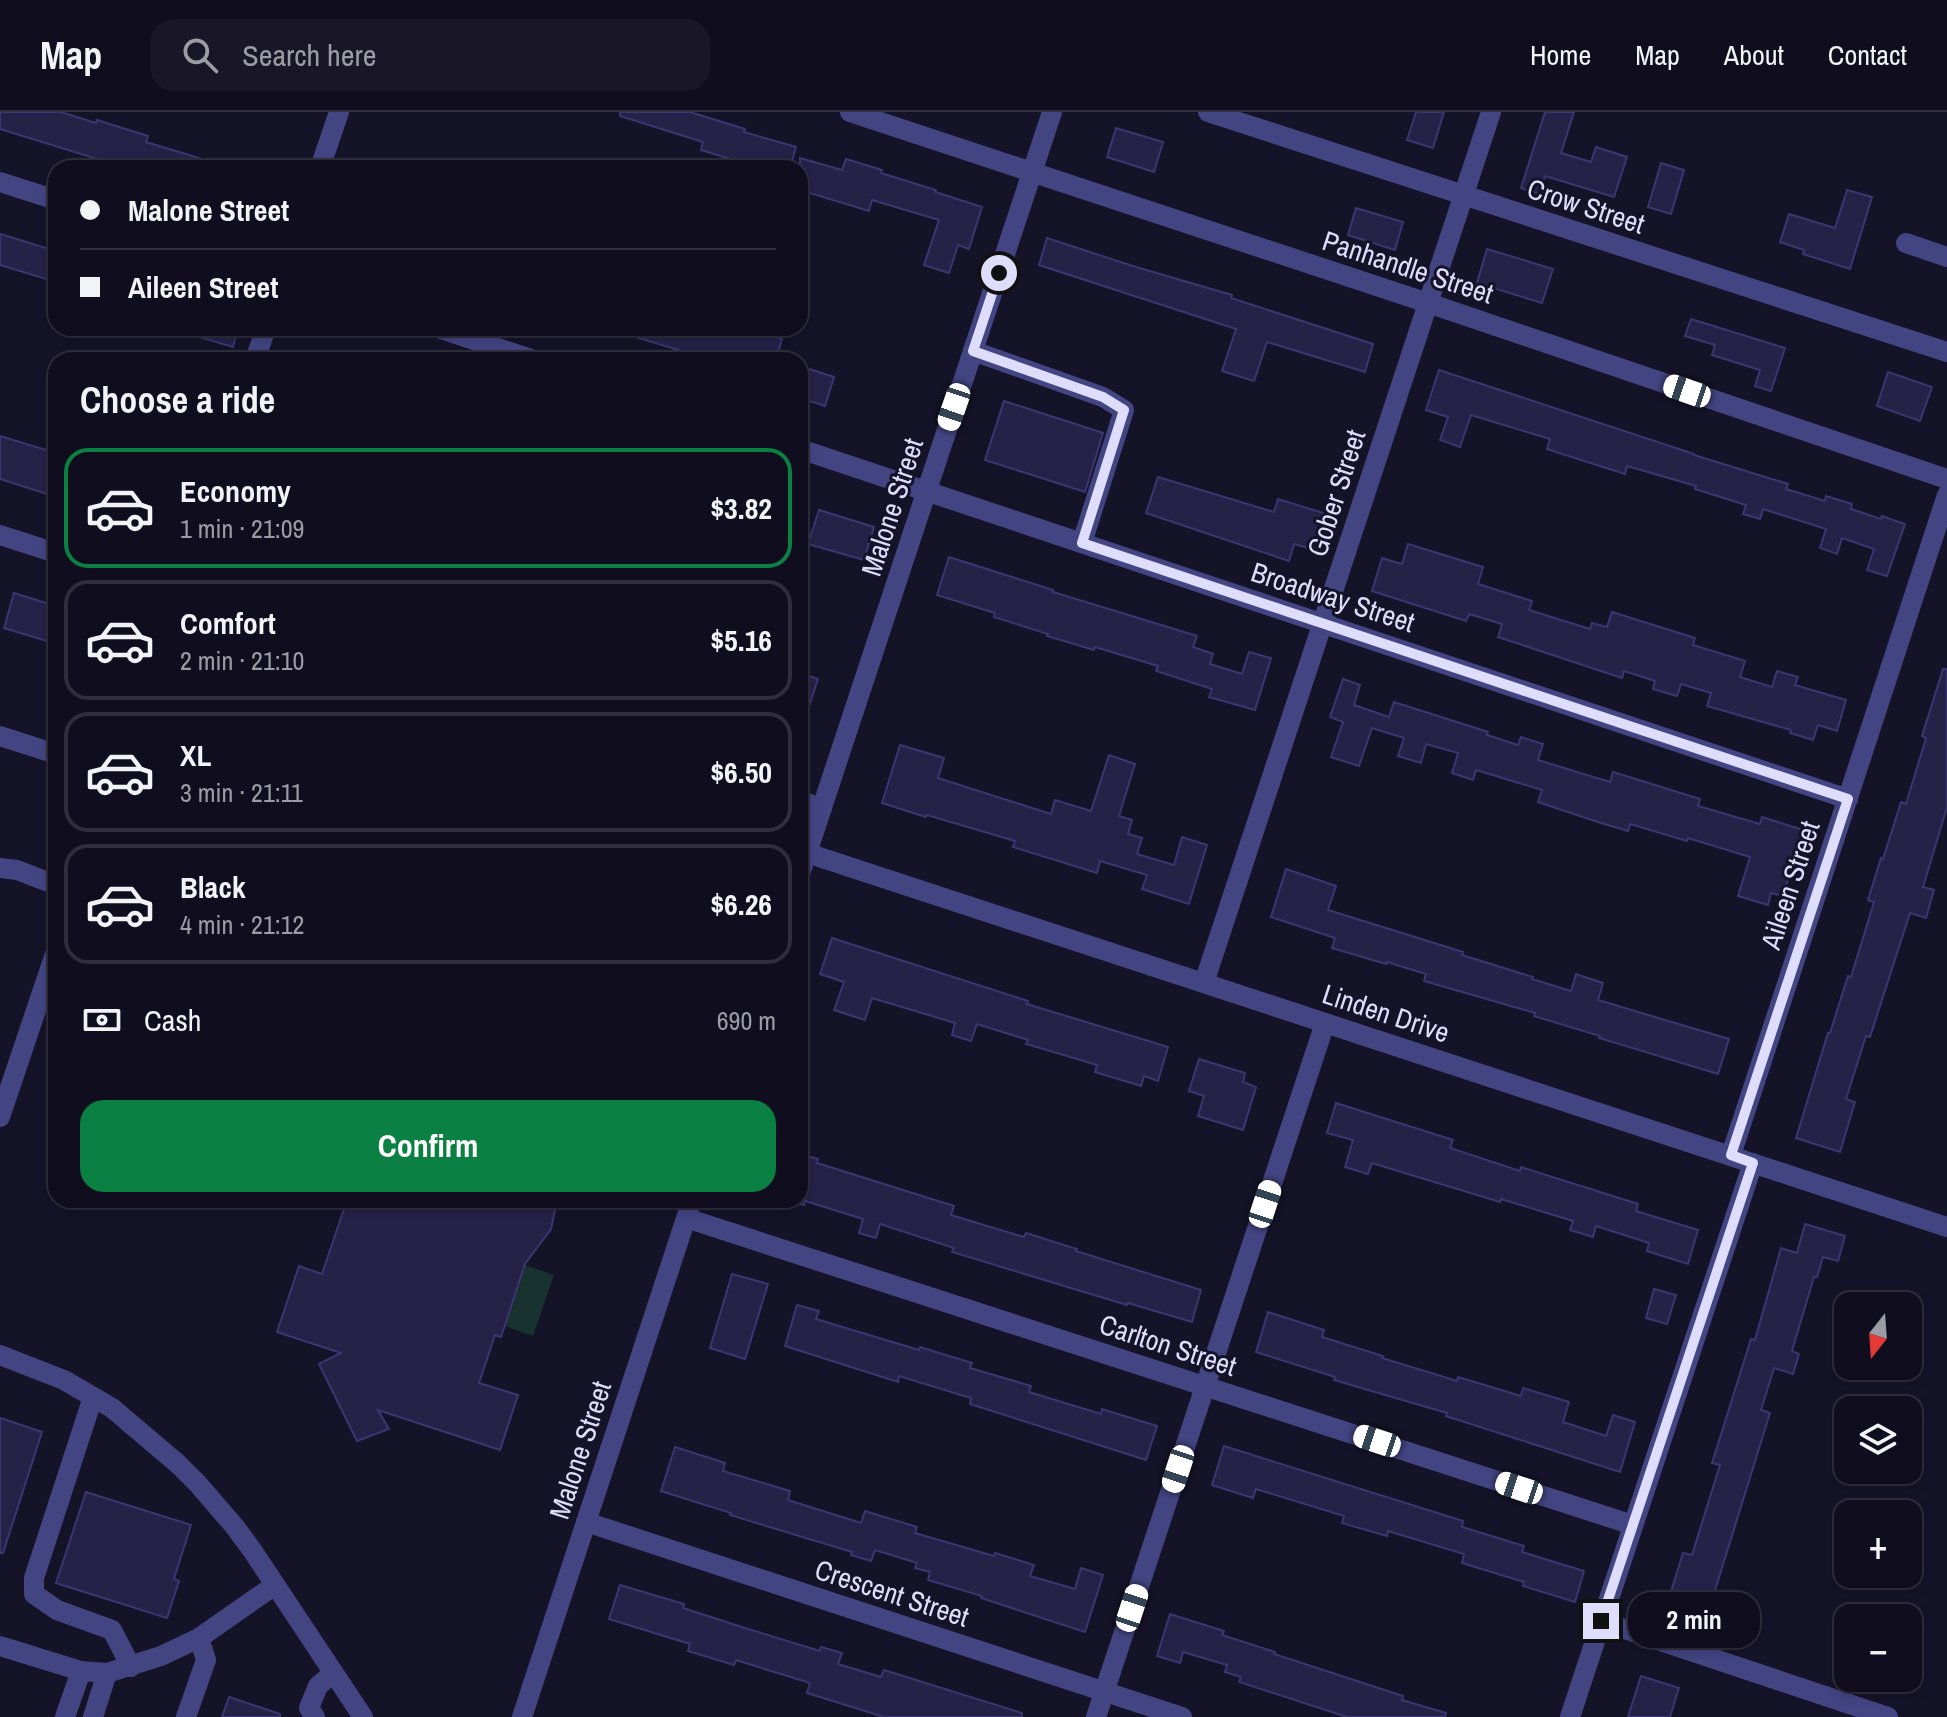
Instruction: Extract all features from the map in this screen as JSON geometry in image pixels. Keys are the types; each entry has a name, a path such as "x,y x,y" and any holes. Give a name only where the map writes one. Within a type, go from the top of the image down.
{"street":[{"path":"323,160 339,112"},
{"name":"Panhandle Street","path":"850,112 1947,479"},
{"name":"Malone Street","path":"808,850 1052,112"},
{"name":"Crow Street","path":"1208,112 1947,352"},
{"name":"Gober Street","path":"1204,983 1491,112"},
{"path":"0,182 48,197"},
{"path":"1906,243 1947,257"},
{"path":"462,336 510,352"},
{"path":"973,351 1103,397 1124,410 1082,543"},
{"name":"Broadway Street","path":"808,452 1848,799"},
{"name":"Aileen Street","path":"1731,1155 1947,495"},
{"path":"0,535 48,550"},
{"path":"0,736 48,751"},
{"path":"808,804 822,808"},
{"name":"Linden Drive","path":"808,853 1947,1227"},
{"path":"0,868 17,870 48,882"},
{"path":"0,1117 48,975"},
{"path":"1096,1717 1325,1023"},
{"path":"1570,1717 1753,1163"},
{"name":"Malone Street","path":"522,1717 689,1209"},
{"name":"Carlton Street","path":"689,1209 1205,1386 1633,1525"},
{"path":"0,1355 64,1380 112,1408 178,1464 235,1527 363,1717"},
{"path":"93,1397 34,1578 34,1594 57,1610 112,1630 131,1667"},
{"name":"Crescent Street","path":"586,1522 1182,1717"},
{"path":"0,1646 81,1671 107,1673 161,1656 199,1638 275,1585"},
{"path":"1601,1621 1888,1717"},
{"path":"186,1717 206,1660 199,1638"},
{"path":"65,1717 81,1671"},
{"path":"93,1717 107,1673"},
{"path":"315,1717 309,1708 318,1686 333,1673"}],"green space":[{"path":"525,1265 554,1275 533,1336 505,1326"}],"building":[{"path":"0,112 61,112 148,136 146,142 206,160 100,160 0,129"},
{"path":"620,112 690,112 796,147 792,160 734,160 701,150 703,142 620,116"},
{"path":"1416,112 1444,112 1433,148 1407,140"},
{"path":"1545,112 1574,112 1561,153 1591,162 1596,147 1627,157 1614,197 1545,176 1540,194 1521,188"},
{"path":"1116,128 1163,142 1154,172 1107,157"},
{"path":"846,159 982,207 969,249 958,245 949,273 924,265 939,220 872,200 869,211 808,192 808,160 842,170"},
{"path":"1661,163 1684,170 1671,214 1648,207"},
{"path":"1847,190 1872,197 1850,269 1803,254 1804,250 1780,242 1789,214 1835,228"},
{"path":"1356,208 1403,222 1395,250 1348,235"},
{"path":"0,234 48,249 48,280 0,265"},
{"path":"1047,238 1232,295 1231,298 1373,344 1365,372 1267,342 1254,381 1222,371 1236,329 1039,265"},
{"path":"1487,249 1553,269 1542,303 1477,283"},
{"path":"1691,319 1785,348 1771,391 1755,386 1760,370 1712,355 1715,345 1685,336"},
{"path":"196,336 236,336 233,347"},
{"path":"632,336 772,336 782,339 778,352 685,352"},
{"path":"808,369 834,377 825,406 808,401"},
{"path":"1439,370 1788,484 1786,489 1825,501 1826,496 1852,504 1851,509 1905,524 1887,576 1867,570 1874,549 1842,538 1837,554 1820,548 1826,529 1763,509 1760,519 1743,514 1746,505 1695,489 1696,486 1627,466 1625,474 1547,449 1550,439 1471,415 1460,447 1440,440 1448,417 1426,410"},
{"path":"1888,372 1932,387 1920,421 1877,406"},
{"path":"1004,401 1103,433 1085,492 985,460"},
{"path":"0,436 48,451 48,494 0,479"},
{"path":"1158,477 1274,512 1278,499 1323,513 1312,549 1294,544 1289,561 1146,513"},
{"path":"819,510 874,527 864,560 808,544"},
{"path":"1408,544 1483,567 1478,584 1532,601 1529,610 1590,629 1592,623 1607,627 1612,612 1695,638 1693,645 1745,661 1740,677 1772,687 1777,671 1798,677 1795,685 1846,700 1837,731 1818,725 1813,740 1790,733 1791,730 1707,706 1711,693 1681,684 1677,696 1653,689 1655,681 1624,671 1622,678 1498,637 1502,624 1469,614 1466,621 1372,591 1382,558 1402,564"},
{"path":"949,557 1197,636 1193,647 1213,654 1210,664 1242,674 1249,652 1271,658 1255,710 1209,697 1212,689 1156,671 1158,666 1047,636 994,617 995,613 937,595"},
{"path":"14,593 48,604 48,641 4,628"},
{"path":"1943,669 1947,669 1947,807 1923,887 1934,890 1926,918 1910,913 1870,1037 1866,1036 1846,1099 1855,1102 1840,1152 1796,1138 1828,1033 1848,976 1851,977 1874,902 1868,900 1881,858 1901,802 1906,804 1926,738 1922,736"},
{"path":"808,676 818,679 808,710"},
{"path":"1343,679 1360,685 1354,705 1389,717 1394,702 1488,732 1487,735 1518,745 1521,737 1543,744 1538,760 1610,782 1613,772 1700,799 1698,806 1760,824 1762,817 1803,830 1783,896 1771,893 1768,905 1738,896 1750,857 1630,824 1628,831 1598,822 1538,802 1542,790 1476,770 1473,780 1452,773 1458,753 1426,744 1421,763 1398,756 1404,738 1372,728 1359,766 1331,757 1343,722 1330,717"},
{"path":"900,745 944,758 938,778 1051,814 1055,800 1091,811 1109,755 1135,764 1119,816 1132,820 1128,834 1142,838 1137,854 1174,865 1182,837 1207,845 1189,904 1142,889 1147,875 1100,861 1097,873 1013,847 1015,841 882,803"},
{"path":"1286,869 1336,886 1328,910 1463,952 1462,955 1571,991 1576,974 1603,983 1598,1000 1729,1039 1718,1074 1599,1038 1534,1016 1535,1013 1424,981 1426,974 1332,948 1335,938 1271,917"},
{"path":"832,938 1028,1001 1027,1004 1168,1047 1158,1081 1144,1076 1141,1086 1095,1072 1097,1065 1026,1044 1028,1040 977,1024 971,1041 952,1035 955,1023 872,998 865,1020 834,1010 844,982 820,974"},
{"path":"1199,1059 1245,1073 1243,1082 1256,1087 1243,1130 1198,1116 1204,1096 1189,1091"},
{"path":"1336,1103 1453,1140 1450,1148 1638,1204 1636,1211 1698,1230 1688,1264 1647,1251 1649,1243 1596,1226 1593,1237 1570,1230 1573,1221 1501,1199 1500,1202 1372,1163 1368,1174 1345,1167 1353,1140 1327,1133"},
{"path":"808,1156 818,1159 817,1163 954,1206 951,1215 1024,1237 1026,1233 1201,1290 1192,1322 952,1252 954,1248 880,1224 876,1238 859,1233 863,1219 808,1202"},
{"path":"344,1208 555,1208 551,1229 525,1264 501,1337 495,1335 479,1383 518,1395 500,1450 378,1410 389,1429 357,1441 319,1364 341,1353 277,1332 299,1266 322,1274"},
{"path":"1805,1224 1845,1236 1838,1261 1823,1257 1817,1277 1814,1277 1792,1351 1799,1354 1793,1374 1774,1368 1761,1410 1770,1413 1708,1613 1668,1601 1683,1553 1692,1555 1720,1465 1712,1463 1751,1339 1755,1340 1781,1248 1797,1253"},
{"path":"732,1274 768,1284 745,1359 710,1348"},
{"path":"1654,1289 1676,1295 1667,1324 1646,1318"},
{"path":"797,1305 819,1311 816,1319 972,1363 970,1368 1031,1386 1029,1392 1101,1414 1102,1409 1157,1426 1146,1460 970,1404 971,1398 899,1376 898,1382 785,1346"},
{"path":"1268,1312 1324,1330 1322,1337 1457,1381 1458,1377 1521,1396 1523,1388 1569,1402 1563,1422 1606,1436 1613,1415 1635,1422 1620,1472 1256,1352"},
{"path":"0,1418 42,1432 3,1553 0,1553"},
{"path":"1224,1446 1463,1521 1462,1527 1524,1546 1522,1552 1584,1571 1575,1602 1462,1563 1464,1554 1388,1531 1387,1536 1342,1523 1344,1516 1256,1489 1253,1498 1212,1485"},
{"path":"675,1447 725,1463 723,1471 790,1491 788,1500 861,1523 865,1511 917,1527 915,1533 1034,1565 1030,1576 1075,1589 1081,1568 1103,1575 1085,1632 928,1580 930,1572 915,1568 917,1563 875,1550 871,1561 851,1555 852,1552 661,1491"},
{"path":"86,1492 191,1525 174,1579 179,1581 167,1618 56,1583"},
{"path":"620,1585 820,1651 821,1647 842,1653 838,1664 881,1677 884,1670 1022,1713 1022,1717 884,1717 807,1693 810,1683 736,1660 734,1665 688,1651 690,1644 609,1619"},
{"path":"1170,1614 1224,1631 1222,1635 1274,1654 1403,1696 1402,1700 1446,1713 1445,1717 1347,1717 1239,1682 1241,1677 1225,1672 1227,1665 1183,1652 1180,1663 1157,1656"},
{"path":"1641,1676 1679,1688 1670,1717 1628,1717"},
{"path":"229,1697 280,1714 280,1717 222,1717"}],"route":[{"path":"999,273 973,351 1103,397 1124,410 1082,543 1848,799 1731,1155 1753,1163 1601,1621"}]}
